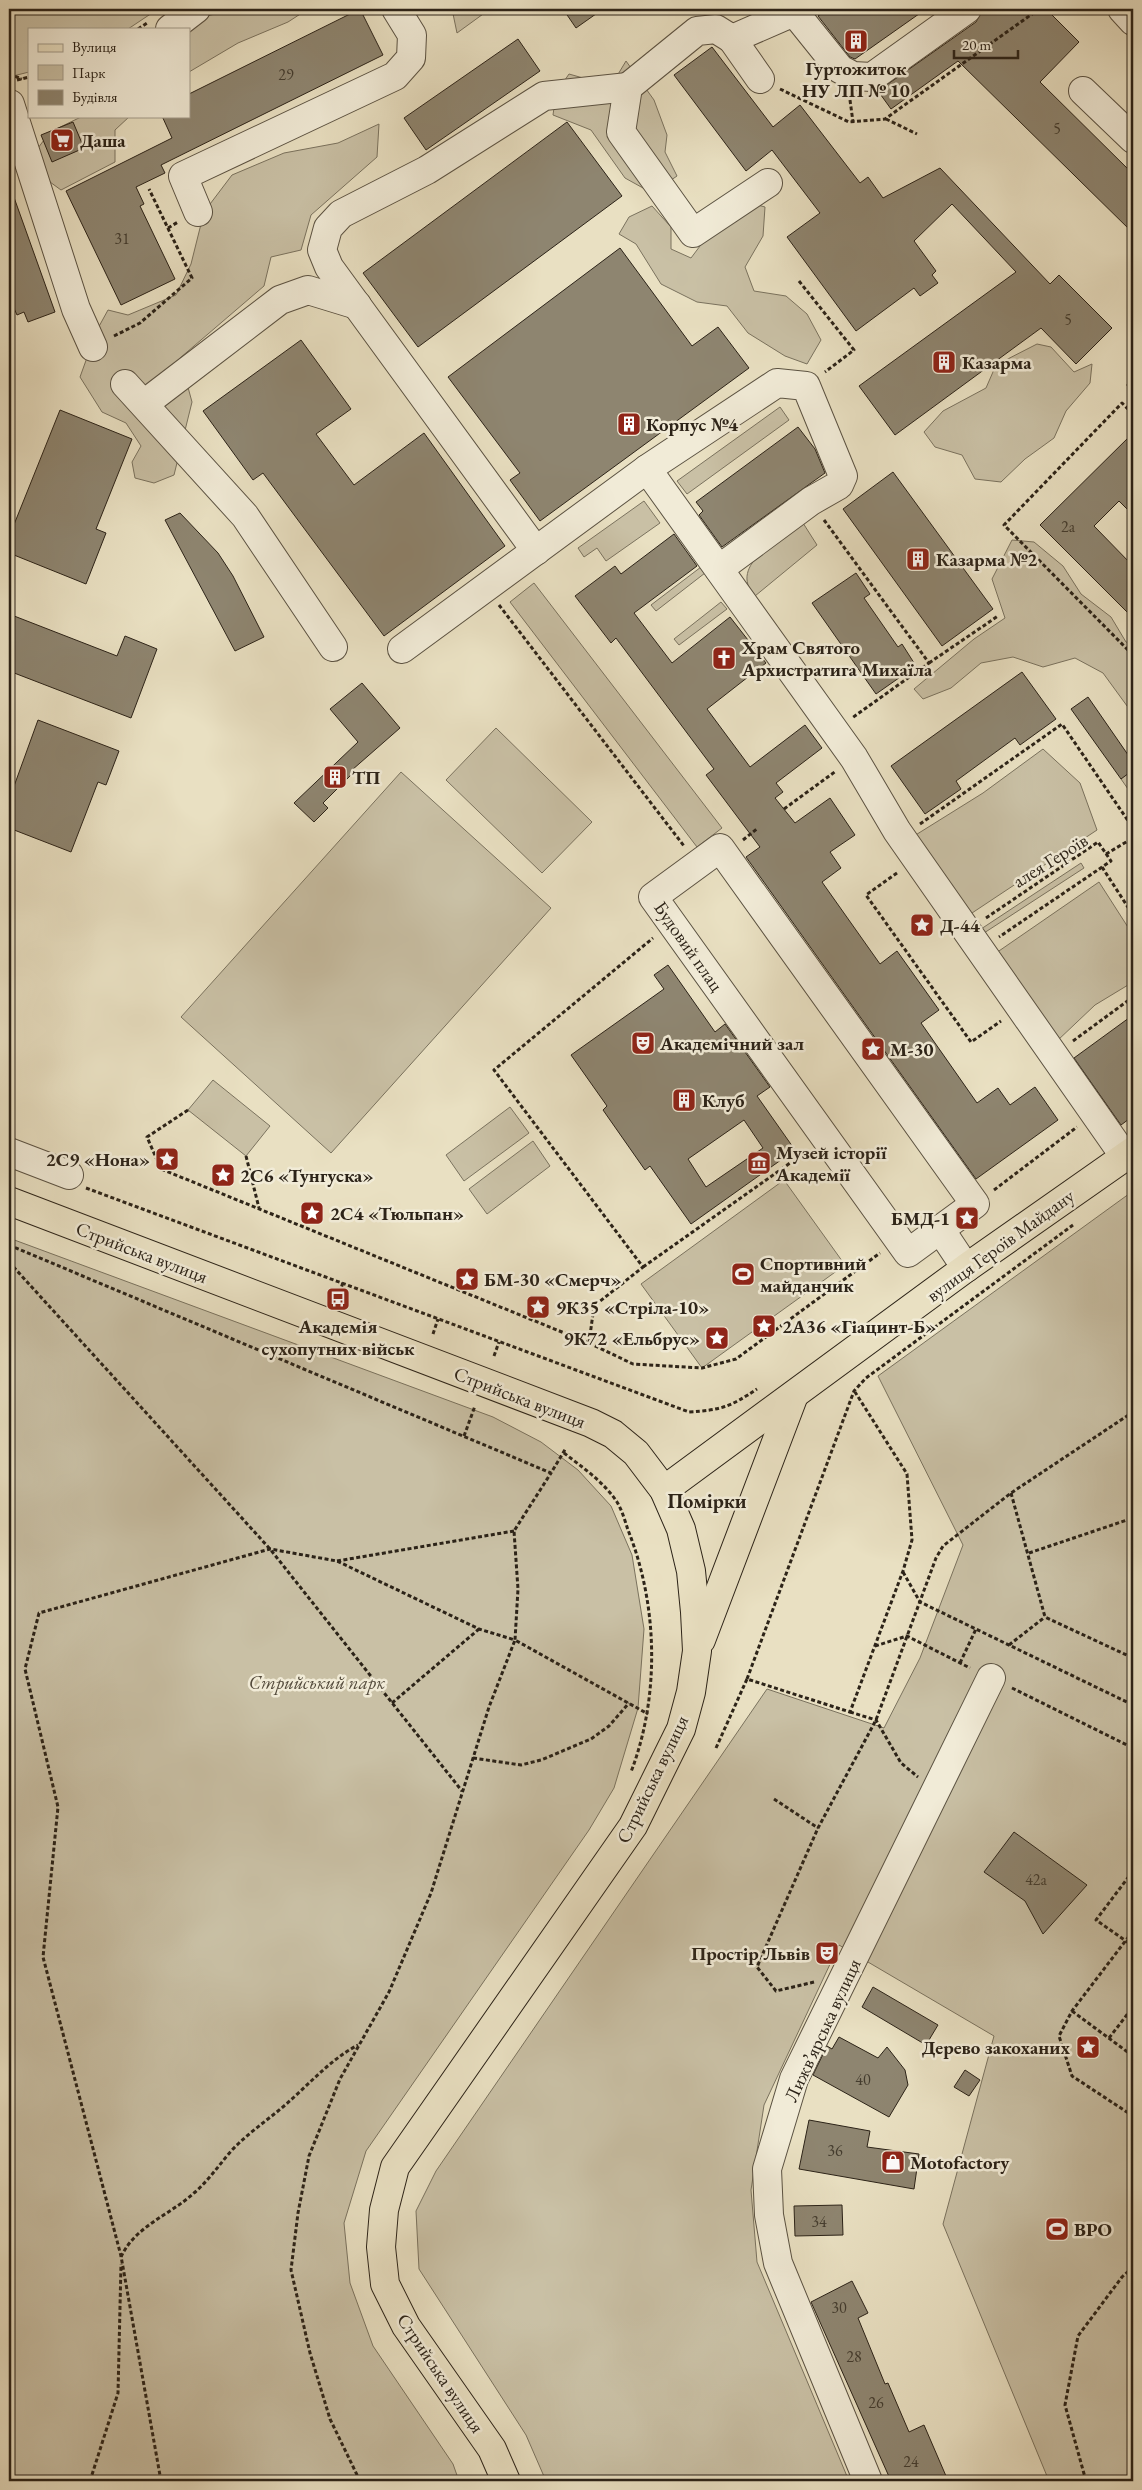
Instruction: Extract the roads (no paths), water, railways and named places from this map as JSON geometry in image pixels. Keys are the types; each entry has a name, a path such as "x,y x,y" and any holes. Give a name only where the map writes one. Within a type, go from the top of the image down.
{"main road":[{"name":"вулиця Героїв Майдану","path":"664,1490 966,1268 1129,1154"},
{"name":"Стрийська вулиця","path":"9,1201 591,1423 614,1434 636,1453 664,1490 681,1529 691,1571 697,1651 691,1692 681,1729 633,1826 395,2167 384,2210 381,2246 385,2284 406,2326 492,2449 506,2481"},
{"path":"697,1651 794,1395"}],"street":[{"path":"171,28 196,9"},
{"path":"198,212 183,176 395,76 411,58 412,35 396,9"},
{"path":"732,39 798,11 840,69 853,76 872,77 967,9"},
{"path":"1122,9 1133,20"},
{"path":"536,551 329,267 322,250 328,228 341,214 427,170 544,96 628,87 697,31 716,29 732,39 760,79"},
{"path":"628,87 621,132 693,233 768,183"},
{"path":"1083,91 1133,139"},
{"path":"17,96 76,309 93,347"},
{"path":"144,404 280,300 308,290 358,305"},
{"path":"402,648 647,469 777,383 806,386 843,476 839,484 811,501 719,569"},
{"path":"125,384 244,516 333,647"},
{"path":"647,469 854,758 909,848 973,940 1095,1113 1129,1154"},
{"name":"Будовий плац","path":"720,848 975,1204 940,1229 908,1252 653,897 720,848"},
{"path":"9,1152 74,1180"},
{"path":"940,1229 966,1268"},
{"name":"Лижвʼярська вулиця","path":"868,2481 778,2264 769,2214 767,2169 794,2079 991,1678"}],"place":[{"name":"Гуртожиток НУ ЛП № 10","path":"856,41"},
{"name":"Даша","path":"62,140"},
{"name":"Казарма","path":"944,362"},
{"name":"Корпус №4","path":"629,424"},
{"name":"Казарма №2","path":"918,559"},
{"name":"Храм Святого Архистратига Михаїла","path":"724,658"},
{"name":"ТП","path":"335,777"},
{"name":"Д-44","path":"922,925"},
{"name":"Академічний зал","path":"643,1043"},
{"name":"М-30","path":"873,1049"},
{"name":"Клуб","path":"684,1100"},
{"name":"2С9 «Нона»","path":"167,1159"},
{"name":"Музей історії Академії","path":"759,1163"},
{"name":"2С6 «Тунгуска»","path":"223,1175"},
{"name":"2С4 «Тюльпан»","path":"312,1213"},
{"name":"БМД-1","path":"967,1218"},
{"name":"Спортивний майданчик","path":"743,1274"},
{"name":"БМ-30 «Смерч»","path":"467,1279"},
{"name":"Академія сухопутних військ","path":"338,1299"},
{"name":"9К35 «Стріла-10»","path":"538,1307"},
{"name":"2А36 «Гіацинт-Б»","path":"764,1326"},
{"name":"9К72 «Ельбрус»","path":"717,1338"},
{"name":"Простір Львів","path":"827,1953"},
{"name":"Дерево закоханих","path":"1088,2047"},
{"name":"Motofactory","path":"893,2162"},
{"name":"ВРО","path":"1057,2229"}],"district":[{"name":"Помірки","path":"707,1501"}],"park label":[{"name":"Стрийський парк","path":"317,1682"}]}
